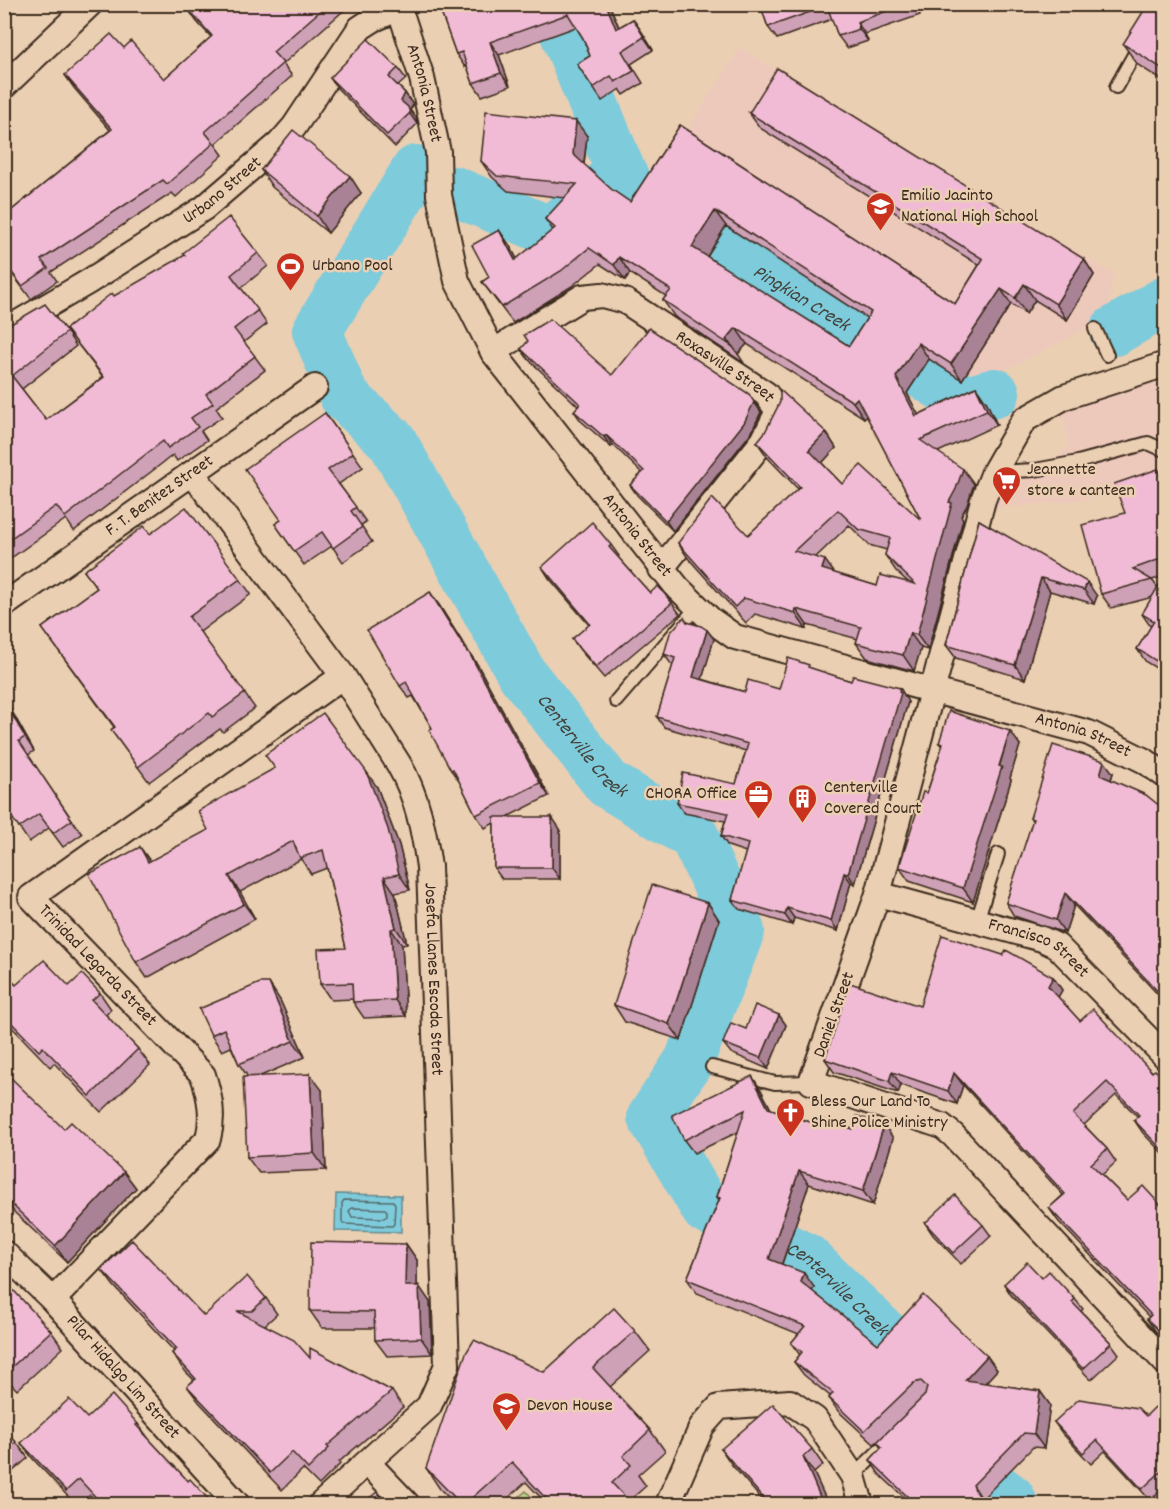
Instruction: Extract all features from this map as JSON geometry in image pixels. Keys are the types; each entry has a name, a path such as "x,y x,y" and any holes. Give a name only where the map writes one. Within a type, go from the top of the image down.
{"street":[{"path":"4,86 90,4"},
{"name":"Urbano Street","path":"4,331 88,282 204,208 280,143 294,127 360,28 399,6"},
{"name":"Antonia Street","path":"399,6 425,88 438,152 439,195 457,281 494,352 661,569 697,607 735,637 1089,733 1145,761 1166,776"},
{"name":"Roxasville Street","path":"494,352 582,297 602,296 625,301 766,394 778,411 763,441 661,569"},
{"name":"Daniel Street","path":"1166,364 1064,397 1024,420 994,472 983,501 878,894 811,1082 942,1126 1166,1362"},
{"name":"F. T. Benitez Street","path":"4,605 315,387"},
{"name":"Josefa Llanes Escoda Street","path":"193,474 343,676 405,775 424,828 429,867 447,1365 429,1406 321,1504"},
{"name":"Trinidad Legarda Street","path":"53,1300 208,1139 212,1124 210,1096 203,1075 31,897 343,676"},
{"name":"Francisco Street","path":"878,894 1042,939 1057,946 1166,1057"},
{"name":"Pilar Hidalgo Lim Street","path":"4,1253 53,1300 237,1504"},
{"path":"668,1504 702,1426 719,1407 790,1402 815,1419 853,1476 861,1504"},
{"path":"368,1463 407,1504"}],"lane":[{"path":"1116,87 1145,35"},
{"path":"1095,330 1107,355"},
{"path":"994,472 1035,470 1078,462 1148,443 1166,451"},
{"path":"616,701 697,607"},
{"path":"977,921 998,854"},
{"path":"711,1067 775,1083 811,1082"},
{"path":"853,1476 895,1435"}],"shaded area":[{"name":"Emilio Jacinto National High School","path":"740,48 1113,274 1108,318 966,390 649,190"},
{"path":"1165,373 1165,639 1146,628 1154,598 1119,496 991,509 1027,462 1057,459 1069,445 1062,413"}],"green space":[{"path":"526,1491 538,1504 511,1504"}],"water":[{"path":"336,1194 401,1195 401,1232 335,1231"}],"building":[{"path":"193,4 328,4 273,52 283,63 205,132 214,143 167,184 163,180 41,260 48,268 22,286 4,262 4,212 7,214 112,129 65,75 111,34 124,48 131,41 164,79 212,36 188,9"},
{"path":"438,4 606,4 616,29 633,19 644,37 622,51 634,71 615,82 611,76 593,88 577,64 590,56 583,38 568,14 490,42 501,73 473,83 462,52 456,54"},
{"path":"760,4 906,4 857,22 859,29 838,36 827,6 768,27"},
{"path":"1148,4 1166,4 1166,71 1123,44"},
{"path":"368,39 398,68 389,77 405,93 401,101 408,107 410,113 387,135 330,78"},
{"path":"777,68 1084,259 1056,304 1024,284 1015,298 1001,289 951,364 918,343 896,377 916,416 976,387 987,410 920,440 963,469 949,502 952,503 917,635 910,633 903,655 856,643 861,627 796,609 795,613 744,598 735,607 678,543 712,498 748,535 800,487 757,442 765,432 780,402 780,390 826,432 809,450 842,484 861,465 921,520 857,398 853,402 736,328 726,340 733,347 663,300 671,290 619,257 614,265 589,248 561,271 502,307 482,282 489,277 472,245 499,230 515,260 555,228 545,219 577,184 497,176 481,161 486,111 576,121 573,154 611,189 630,202 680,125 955,304 983,259 749,113","holes":["715,211 871,312 849,346 692,247","838,510 858,529 890,538 885,555 915,584 880,575 877,586 822,569 825,560 794,551"]},
{"path":"293,130 350,176 317,216 261,170"},
{"path":"229,217 258,253 231,275 258,310 234,329 255,356 206,394 213,403 191,418 198,427 168,448 163,441 65,517 56,506 4,543 4,328 45,304 67,332 12,376 46,420 104,377 66,329 112,293 114,296 185,255 183,253"},
{"path":"550,319 612,375 649,328 749,394 754,402 744,423 666,521 630,485 644,471 606,435 604,437 574,411 580,404 521,349 528,341 524,335"},
{"path":"325,413 353,453 328,470 356,507 351,511 362,527 333,548 322,532 294,551 275,524 281,520 245,469"},
{"path":"1158,469 1166,492 1166,557 1133,569 1152,580 1101,594 1082,525 1125,513 1114,484"},
{"path":"186,507 240,579 189,617 245,693 212,717 209,713 138,767 111,730 115,727 42,628 97,588 84,571 144,526 150,534"},
{"path":"979,520 1087,582 1084,590 1041,578 1015,665 946,645"},
{"path":"592,522 611,545 609,547 650,593 658,586 672,603 596,667 572,639 590,624 542,567"},
{"path":"1159,585 1166,589 1166,667 1137,649 1154,621 1142,614"},
{"path":"430,592 468,651 540,783 476,815 453,769 451,770 429,730 432,728 406,682 400,686 367,630"},
{"path":"684,617 687,622 707,630 693,677 745,692 748,680 779,689 788,658 851,681 853,676 900,688 901,693 848,874 844,873 831,921 787,908 785,915 732,900 748,844 721,836 728,813 677,803 683,773 736,784 748,744 657,717 675,658 664,654 670,633"},
{"path":"4,701 25,737 19,741 72,820 53,833 39,814 19,828 4,806"},
{"path":"949,711 1010,731 999,766 1002,767 963,888 899,867 923,792 927,793 943,744 939,743"},
{"path":"323,713 366,771 388,829 399,874 384,877 396,928 391,929 395,1000 353,1002 352,983 320,984 318,949 346,948 323,850 300,858 293,841 229,876 244,904 136,962 89,874 140,847 148,862 208,830 198,811 275,768 265,755"},
{"path":"1053,745 1104,761 1100,775 1146,795 1166,811 1166,1000 1065,893 1056,920 1006,903 1033,819 1030,818"},
{"path":"494,817 552,817 552,868 494,868"},
{"path":"652,885 708,903 669,1024 614,1005"},
{"path":"942,935 1003,955 1006,950 1053,977 1048,986 1080,1021 1093,1009 1152,1072 1155,1070 1166,1081 1166,1154 1134,1120 1139,1115 1107,1082 1073,1114 1107,1149 1091,1164 1127,1200 1143,1186 1166,1211 1166,1337 1147,1319 1151,1315 1049,1208 1065,1194 954,1073 948,1091 892,1072 889,1081 825,1059 850,983 920,1006"},
{"path":"44,960 69,986 82,974 100,993 92,1000 138,1049 90,1096 43,1047 39,1051 4,1015 4,973 16,985"},
{"path":"260,983 269,983 293,1041 239,1064 224,1029 211,1035 199,1009"},
{"path":"755,1005 779,1015 761,1058 723,1043 731,1023 746,1029"},
{"path":"310,1074 314,1153 247,1157 243,1077"},
{"path":"9,1076 64,1129 71,1122 124,1172 55,1246 4,1197 6,1192 4,1191 4,1081"},
{"path":"752,1076 768,1108 822,1126 824,1120 853,1129 857,1116 884,1125 863,1191 799,1171 769,1259 804,1273 801,1282 878,1344 923,1295 987,1356 965,1380 1040,1391 1034,1434 1024,1433 973,1485 981,1504 897,1504 896,1502 908,1497 870,1460 882,1447 877,1442 925,1395 927,1387 921,1381 914,1383 864,1431 829,1398 833,1393 794,1362 802,1352 791,1343 805,1326 687,1279 720,1198 717,1197 745,1110 684,1140 672,1115"},
{"path":"955,1195 983,1225 953,1253 925,1223"},
{"path":"132,1240 204,1316 247,1276 266,1298 252,1311 237,1311 294,1340 310,1358 310,1348 392,1391 327,1446 329,1448 308,1469 292,1452 270,1473 187,1386 196,1379 172,1353 177,1349 101,1269"},
{"path":"311,1242 406,1244 405,1286 419,1286 421,1338 375,1340 374,1312 310,1311"},
{"path":"1027,1262 1042,1278 1049,1271 1075,1299 1072,1302 1111,1343 1083,1369 1004,1284"},
{"path":"4,1281 51,1331 5,1373"},
{"path":"614,1308 635,1331 593,1368 650,1430 623,1456 631,1465 612,1483 628,1500 624,1504 551,1504 512,1462 465,1504 461,1504 426,1468 466,1353 474,1340 544,1372"},
{"path":"112,1395 138,1424 136,1425 209,1500 205,1504 102,1504 79,1479 66,1491 21,1443 69,1399 87,1418"},
{"path":"1079,1399 1138,1408 1146,1416 1155,1407 1166,1418 1166,1467 1142,1489 1097,1440 1083,1453 1054,1422"},
{"path":"773,1404 812,1449 803,1457 823,1504 752,1504 764,1499 721,1449"},
{"path":"4,1429 16,1442 4,1453"},
{"path":"377,1492 387,1504 362,1504"}],"waterway":[{"name":"Pingkian Creek","path":"553,4 621,172 634,197 966,401 995,393"},
{"name":"Centerville Creek","path":"416,170 317,331 344,396 392,441 522,674 608,784 694,836 740,931 689,1061 652,1117 706,1209 806,1258 950,1397 955,1422 975,1450 976,1473 1010,1498 1013,1504"},
{"name":"Centerville Creek","path":"454,191 547,230 554,228 605,185"},
{"name":"Pingkian Creek","path":"1114,331 1166,301"}],"place":[{"name":"Emilio Jacinto National High School","path":"880,232"},
{"name":"Urbano Pool","path":"291,292"},
{"name":"Jeannette store & canteen","path":"1006,506"},
{"name":"CHORA Office","path":"758,820"},
{"name":"Centerville Covered Court","path":"803,824"},
{"name":"Bless Our Land To Shine Police Ministry","path":"790,1138"},
{"name":"Devon House","path":"506,1432"}]}
